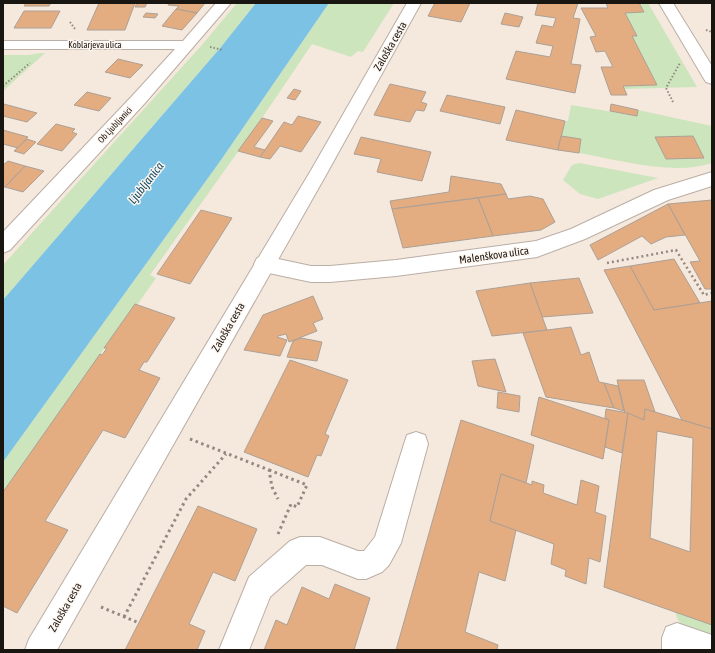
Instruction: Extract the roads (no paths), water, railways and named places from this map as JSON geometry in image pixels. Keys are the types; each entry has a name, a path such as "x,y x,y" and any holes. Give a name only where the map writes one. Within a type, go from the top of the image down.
{"street":[{"name":"Ob Ljubljanici","path":"3,245 188,45 224,3"},
{"name":"Zaloška cesta","path":"40,650 264,264 325,162 414,3"},
{"path":"666,3 712,79"},
{"name":"Koblarjeva ulica","path":"3,45 188,45"},
{"name":"Malenškova ulica","path":"264,264 311,274 330,274 396,268 537,249 578,234 661,195 712,179"},
{"path":"234,650 259,587 300,551 321,550 356,565 365,566 373,562 381,554 387,542 416,444"},
{"path":"677,650 677,638 712,650"}],"water":[{"name":"Ljubljanica","path":"256,3 329,3 221,160 3,462 3,300 221,47"}]}
